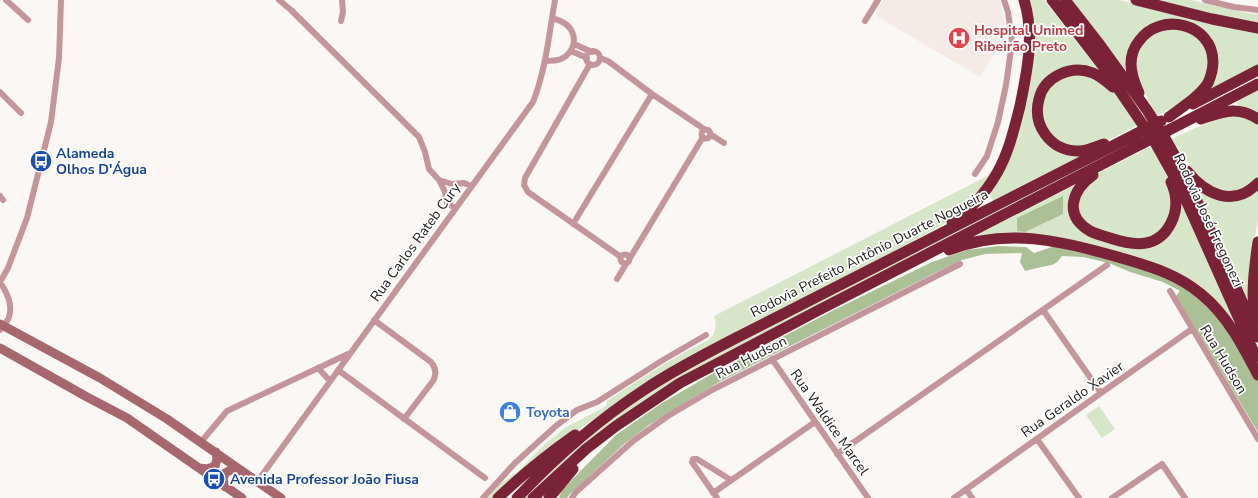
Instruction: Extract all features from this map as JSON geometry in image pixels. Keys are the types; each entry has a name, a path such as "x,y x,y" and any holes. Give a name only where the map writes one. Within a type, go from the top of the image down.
{"highway":[{"path":"884,263 960,217 979,198 997,173 1007,153 1014,131 1026,73 1029,30 1028,15 1024,0"},
{"name":"Rodovia José Fregonezi","path":"1052,0 1102,65 1129,104 1165,130 1181,189 1258,361"},
{"name":"Rodovia José Fregonezi","path":"1065,0 1147,110 1165,130 1258,336"},
{"path":"1136,0 1212,19 1258,28"},
{"path":"1147,110 1132,73 1131,60 1134,48 1142,36 1153,28 1173,24 1187,26 1199,33 1208,43 1213,55 1212,69 1210,78 1202,90 1165,130"},
{"path":"1129,104 1100,76 1089,71 1074,70 1059,74 1046,85 1039,98 1037,108 1041,127 1048,138 1059,147 1072,151 1083,151 1120,137 1136,134"},
{"name":"Rodovia Prefeito Antônio Duarte Nogueira","path":"533,498 581,454 616,426 680,383 1142,144 1258,70"},
{"name":"Rodovia Prefeito Antônio Duarte Nogueira","path":"517,498 551,464 613,412 644,390 721,345 1136,134 1165,130 1258,84"},
{"path":"1165,130 1228,111 1241,111 1258,119"},
{"path":"1129,150 1084,182 1076,193 1073,206 1074,213 1078,219 1083,226 1090,231 1124,243 1140,244 1154,240 1165,232 1172,221 1176,207 1175,191 1165,130"},
{"path":"1165,130 1193,178 1203,188 1210,192 1223,196 1232,196 1247,192 1258,183"},
{"path":"891,273 958,246 996,238 1041,239 1086,248 1158,269 1170,274 1202,294 1231,328 1242,344 1258,375"},
{"path":"1258,242 1253,274 1252,293 1253,310 1258,336"},
{"path":"498,498 559,446 605,414 644,390"},
{"path":"549,498 580,461 616,426"}],"street":[{"path":"6,0 28,20"},
{"path":"62,0 59,58 51,122 27,218 8,268 0,282 8,294 10,306 9,318 1,327 100,378 167,418 281,498"},
{"path":"278,0 291,10 419,137 425,152 429,169 439,180 445,192 447,203 455,208"},
{"path":"341,21 343,12 342,0"},
{"name":"Rua Carlos Rateb Cury","path":"257,482 533,102 539,86 545,61 555,0"},
{"path":"865,20 878,0"},
{"path":"975,174 987,156 998,122 1006,85 1012,42 1008,12 1004,0"},
{"path":"1205,0 1234,7 1258,10"},
{"path":"545,61 560,59 566,56 571,51 574,44 569,27 563,22 552,18"},
{"path":"574,44 597,53 600,58 608,61 652,94 704,129 709,130 710,134 724,143"},
{"path":"571,51 596,65 600,58"},
{"path":"592,52 588,54 588,61 525,178 524,185 528,192 621,257 620,260 622,263 628,261"},
{"path":"0,92 21,113"},
{"path":"573,224 652,94"},
{"path":"617,279 702,137 701,133 704,129"},
{"path":"702,137 708,138 710,134"},
{"path":"439,180 452,184 464,183 471,186"},
{"path":"445,192 452,184"},
{"name":"Rua Hudson","path":"572,498 576,492 632,441 668,416 712,390 960,264"},
{"path":"837,454 1107,265"},
{"name":"Rua Hudson","path":"1170,291 1258,439"},
{"path":"1043,310 1101,393"},
{"path":"374,320 431,362 435,369 434,378 404,419"},
{"name":"Rua Geraldo Xavier","path":"954,498 1192,329"},
{"path":"483,498 515,463 576,410 597,402 663,360 706,335"},
{"path":"0,348 127,418 242,498"},
{"path":"202,442 227,411 350,353"},
{"name":"Rua Waldice Marcel","path":"772,359 868,498"},
{"path":"318,368 330,381"},
{"path":"338,370 485,478"},
{"path":"731,480 697,459 693,459 692,462 715,496 731,480 815,422"},
{"path":"1037,438 1078,497"},
{"path":"199,468 208,469 215,466 217,459 216,452"},
{"path":"1112,498 1162,464 1185,498"},
{"path":"225,487 223,479 225,473 233,469 244,472"},
{"path":"966,489 972,498"}],"shaded area":[{"name":"Hospital Unimed Ribeirão Preto","path":"883,0 1000,0 1005,37 980,77 878,17 876,11"}],"green space":[{"path":"1028,0 1044,0 1105,78 1088,68 1047,82 1036,126 1083,155 996,202 992,199 990,194 1016,140"},
{"path":"1070,0 1120,0 1161,12 1258,32 1258,66 1205,94 1215,65 1197,29 1146,28 1129,75"},
{"path":"1143,0 1191,0 1258,14 1258,26"},
{"path":"1171,28 1189,32 1201,41 1208,55 1208,70 1202,84 1193,94 1157,116 1145,93 1135,66 1137,51 1155,32"},
{"path":"1072,72 1101,79 1121,100 1140,124 1107,141 1075,149 1050,137 1039,107 1050,83"},
{"path":"1258,90 1258,113 1239,107 1237,103 1239,100"},
{"path":"1233,115 1247,118 1258,126 1258,177 1254,182 1243,188 1231,191 1220,190 1201,178 1172,139 1217,120"},
{"path":"1133,140 1134,143 720,357 537,488 528,498 520,498 589,435 668,378"},
{"path":"1152,146 1168,178 1174,207 1162,230 1148,238 1131,239 1094,230 1080,217 1077,197 1095,175"},
{"path":"995,172 987,185 951,220 603,413 576,431 495,498 487,498 501,483 518,471 545,444 561,431 606,406 607,401 685,352 703,343 712,336 716,324 714,316"},
{"path":"1075,185 1070,201 1098,237 1159,239 1178,194 1247,349 1213,302 1109,253 983,237 980,234"},
{"path":"1195,185 1219,200 1258,187 1258,221 1250,262 1248,302"},
{"path":"1063,196 1063,214 1025,232 1017,231 1017,218"},
{"path":"998,246 1026,247 1034,253 1055,246 1169,275 1214,311 1258,379 1258,432 1176,296 1180,291 1163,282 1130,272 1109,263 1083,257 1062,256 1053,264 1025,271 1020,262 1022,253 985,254 962,260 721,381 649,425 624,444 567,498 559,498 562,490 616,435 662,403 710,375 832,311 932,262 967,250"},
{"path":"1099,406 1115,429 1102,438 1086,415"}],"place":[{"name":"Hospital Unimed Ribeirão Preto","path":"959,38"},
{"name":"Alameda Olhos D'Água","path":"41,161"},
{"name":"Toyota","path":"510,412"},
{"name":"Avenida Professor João Fiusa","path":"214,479"}]}
